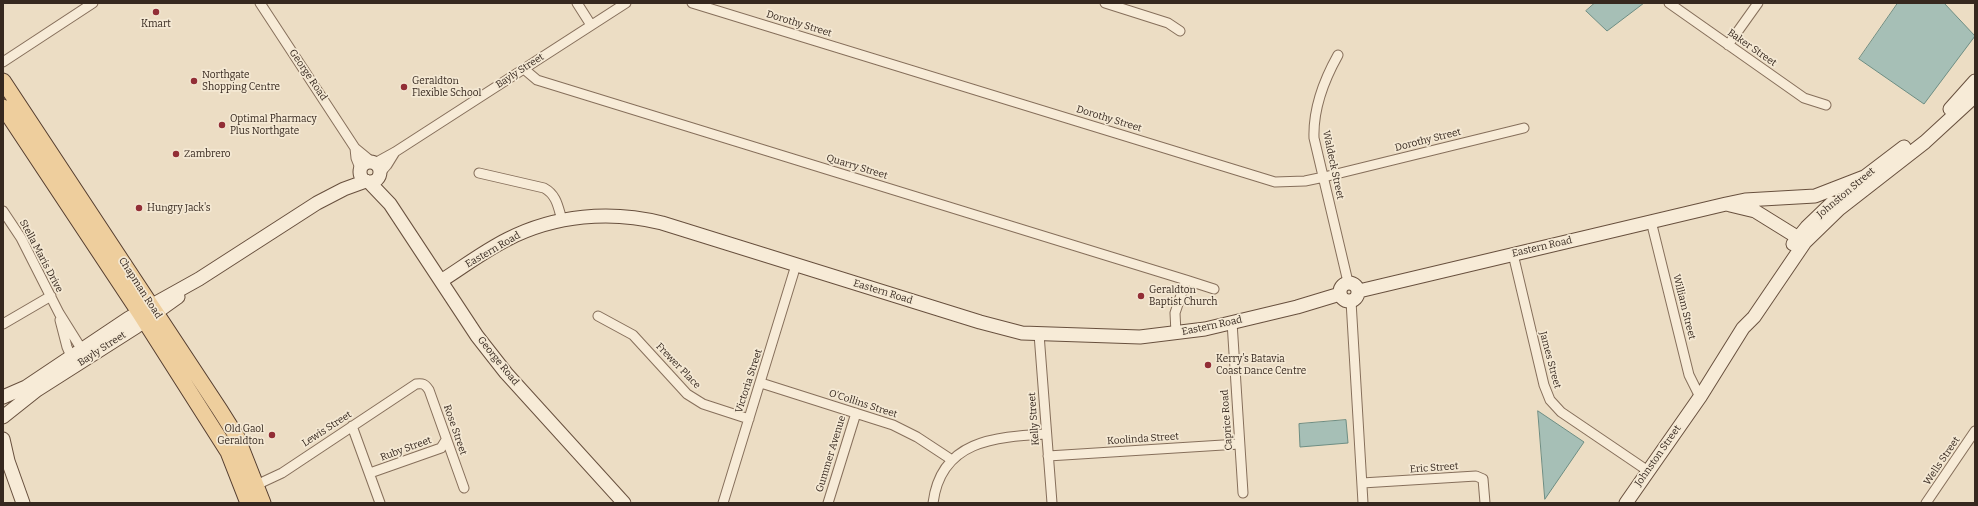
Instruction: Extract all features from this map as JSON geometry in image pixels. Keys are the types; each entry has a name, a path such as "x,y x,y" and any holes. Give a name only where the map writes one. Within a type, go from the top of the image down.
{"main road":[{"name":"Chapman Road","path":"3,81 148,313 228,452 249,493 263,503"},
{"name":"Chapman Road","path":"3,107 148,313"}],"street":[{"path":"3,62 93,3"},
{"name":"George Road","path":"260,3 355,148 356,158 370,172 477,336 506,373 624,503"},
{"path":"577,3 591,25"},
{"name":"Bayly Street","path":"3,416 85,354 317,203 344,189 370,172 395,152 626,3"},
{"name":"Dorothy Street","path":"692,3 1275,182 1305,181 1324,177 1524,128"},
{"path":"1105,3 1168,23 1180,31"},
{"name":"Baker Street","path":"1669,3 1804,98 1826,105"},
{"path":"1728,45 1758,3"},
{"name":"Waldeck Street","path":"1338,55 1329,71 1314,120 1314,138 1348,282"},
{"name":"Quarry Street","path":"524,69 537,80 1214,289"},
{"name":"Johnston Street","path":"1626,503 1700,398 1744,328 1754,317 1801,240 1833,202 1946,114 1975,81"},
{"name":"Johnston Street","path":"1801,240 1838,209 1925,142 1975,96"},
{"path":"479,173 544,188 550,191 554,196 562,220"},
{"name":"Eastern Road","path":"441,281 508,239 535,228 562,220 604,216 647,219 980,322 1022,332 1039,334 1140,337 1176,334 1232,322 1350,295 1512,254 1745,200 1815,196 1864,177"},
{"name":"Eastern Road","path":"1726,204 1755,212 1801,240"},
{"name":"Stella Maris Drive","path":"3,210 21,238 51,296 58,313 73,362"},
{"name":"William Street","path":"1651,221 1689,375 1700,398"},
{"name":"James Street","path":"1512,254 1544,385 1550,400 1561,412 1648,471"},
{"name":"Victoria Street","path":"723,503 761,384 796,265"},
{"path":"1176,334 1175,313 1186,280"},
{"path":"1348,282 1356,285 1350,295 1363,503"},
{"path":"3,324 51,296"},
{"name":"Stella Maris Drive","path":"58,313 85,354"},
{"name":"Frewer Place","path":"598,316 633,334 686,394 703,404 749,419"},
{"name":"Caprice Road","path":"1232,322 1243,493"},
{"name":"Kelly Street","path":"1039,334 1052,503"},
{"name":"Bayly Street","path":"3,397 26,387 73,362"},
{"name":"Lewis Street","path":"249,493 416,384 422,383"},
{"name":"Rose Street","path":"422,383 429,390 464,488"},
{"name":"O'Collins Street","path":"761,384 856,412 905,430 952,460"},
{"name":"Gummer Avenue","path":"828,503 856,412"},
{"path":"352,426 380,503"},
{"name":"Wells Street","path":"1926,503 1975,431"},
{"path":"933,503 942,473 952,460 969,447 982,442 1014,436 1046,434"},
{"path":"3,439 6,456 23,503"},
{"name":"Ruby Street","path":"370,474 441,448 446,440"},
{"name":"Koolinda Street","path":"1048,456 1239,444"},
{"name":"Eric Street","path":"1362,483 1476,476 1483,479 1485,503"}],"water":[{"path":"1595,3 1644,3 1607,31 1586,11"},
{"path":"1898,3 1944,3 1975,36 1924,104 1859,59"},
{"path":"1538,411 1584,442 1545,499"},
{"path":"1346,420 1348,443 1300,447 1299,424"}],"place":[{"name":"Kmart","path":"156,12"},
{"name":"Northgate Shopping Centre","path":"194,81"},
{"name":"Geraldton Flexible School","path":"404,87"},
{"name":"Optimal Pharmacy Plus Northgate","path":"222,125"},
{"name":"Zambrero","path":"176,154"},
{"name":"Hungry Jack's","path":"139,208"},
{"name":"Geraldton Baptist Church","path":"1141,296"},
{"name":"Kerry's Batavia Coast Dance Centre","path":"1208,365"},
{"name":"Old Gaol Geraldton","path":"272,435"}]}
